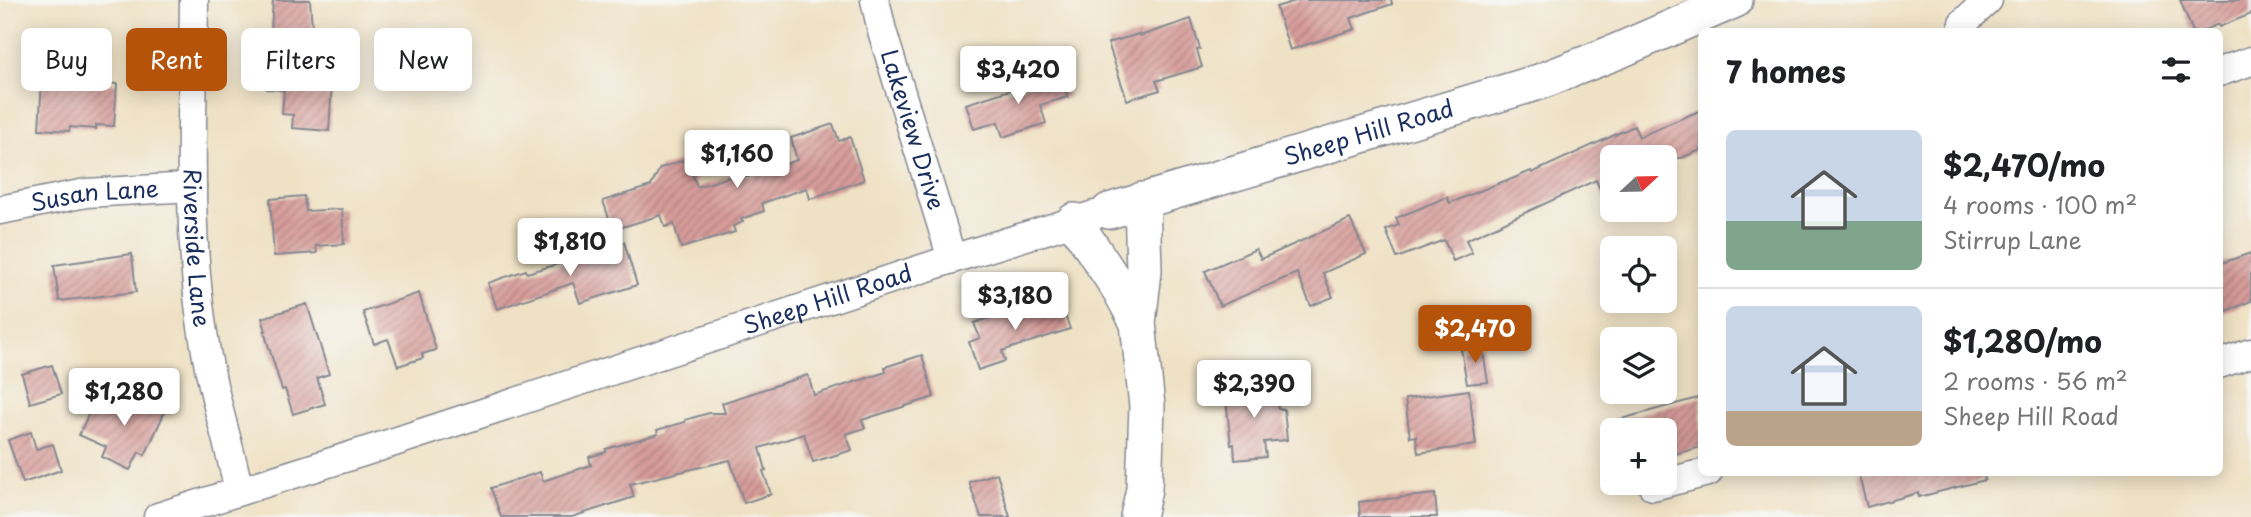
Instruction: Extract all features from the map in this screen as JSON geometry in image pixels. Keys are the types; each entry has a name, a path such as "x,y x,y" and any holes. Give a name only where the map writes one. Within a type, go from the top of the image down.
{"street":[{"name":"Riverside Lane","path":"194,0 192,187 198,282 206,351 239,491"},
{"name":"Lakeview Drive","path":"875,0 951,259"},
{"name":"Sheep Hill Road","path":"158,517 951,259 1539,82 1735,0"},
{"path":"1962,28 1963,23 1988,0"},
{"path":"2223,71 2251,61"},
{"name":"Susan Lane","path":"0,211 86,193 192,187"},
{"path":"1126,206 1144,271 1138,323 1147,407 1144,489 1138,517"},
{"path":"1074,221 1120,290 1138,323"},
{"path":"2223,363 2251,353"},
{"path":"1677,480 1698,475"}],"building":[{"path":"273,0 310,0 312,28 271,28"},
{"path":"1299,0 1391,0 1392,4 1351,18 1355,29 1290,50 1276,7"},
{"path":"2180,0 2251,0 2251,14 2219,27 2218,24 2209,28 2191,28"},
{"path":"1191,19 1202,67 1156,81 1160,90 1127,100 1108,43 1139,34 1140,36"},
{"path":"1061,74 1068,97 1040,105 1046,123 1003,137 998,122 974,129 966,104"},
{"path":"112,84 117,84 114,126 96,125 96,129 70,127 69,131 39,129 41,91 112,91"},
{"path":"284,91 332,91 329,131 292,128 293,115 282,114"},
{"path":"1698,111 1698,151 1677,158 1677,145 1600,145 1600,189 1596,180 1466,240 1472,253 1453,261 1444,240 1397,258 1386,230 1399,225 1396,218 1447,197 1450,203 1531,171 1532,173 1634,126 1639,137"},
{"path":"833,124 839,141 850,137 864,180 810,199 807,188 762,203 764,211 741,219 743,222 733,226 735,232 681,248 674,224 665,227 661,215 613,230 603,201 651,186 660,168 687,159 697,187 745,172 747,177 797,160 791,138"},
{"path":"304,196 306,211 342,209 344,244 316,246 317,253 274,256 270,199"},
{"path":"1350,219 1366,254 1323,273 1333,297 1311,306 1297,273 1220,306 1205,271 1256,249 1261,259"},
{"path":"624,242 637,285 580,303 573,283 497,309 488,283 526,270 527,273 585,256"},
{"path":"2251,253 2251,301 2223,312 2223,263"},
{"path":"132,254 136,292 59,301 54,265"},
{"path":"419,293 436,350 422,354 423,358 398,366 388,339 374,344 363,312"},
{"path":"1060,301 1070,329 1002,351 1005,361 978,370 969,342 980,338 974,323 1020,308 1022,313"},
{"path":"307,304 329,374 317,378 325,404 293,414 285,389 282,390 262,318"},
{"path":"1482,345 1488,382 1467,384 1461,349"},
{"path":"922,355 934,397 862,420 865,428 846,434 852,450 813,462 804,434 760,448 766,470 763,471 771,494 744,503 730,460 630,484 634,497 572,517 501,517 491,488 540,472 543,481 591,465 589,457 606,452 606,449 658,434 657,430 685,420 709,413 725,413 722,403 808,375 814,395 886,372 885,367"},
{"path":"52,365 61,394 30,403 22,374"},
{"path":"1275,385 1278,409 1284,409 1287,440 1264,442 1266,457 1235,460 1225,390"},
{"path":"1469,390 1476,445 1418,453 1416,436 1410,437 1405,399"},
{"path":"133,391 168,405 145,455 139,452 130,470 102,457 106,447 79,435 95,399 124,412"},
{"path":"1698,398 1698,448 1677,453 1677,418 1625,418"},
{"path":"31,432 36,449 53,444 61,470 23,483 8,440"},
{"path":"997,473 1010,517 981,517 969,482"},
{"path":"1859,476 1984,476 1985,480 1919,497 1918,493 1867,507"},
{"path":"1435,494 1437,517 1360,517 1359,502"}]}
